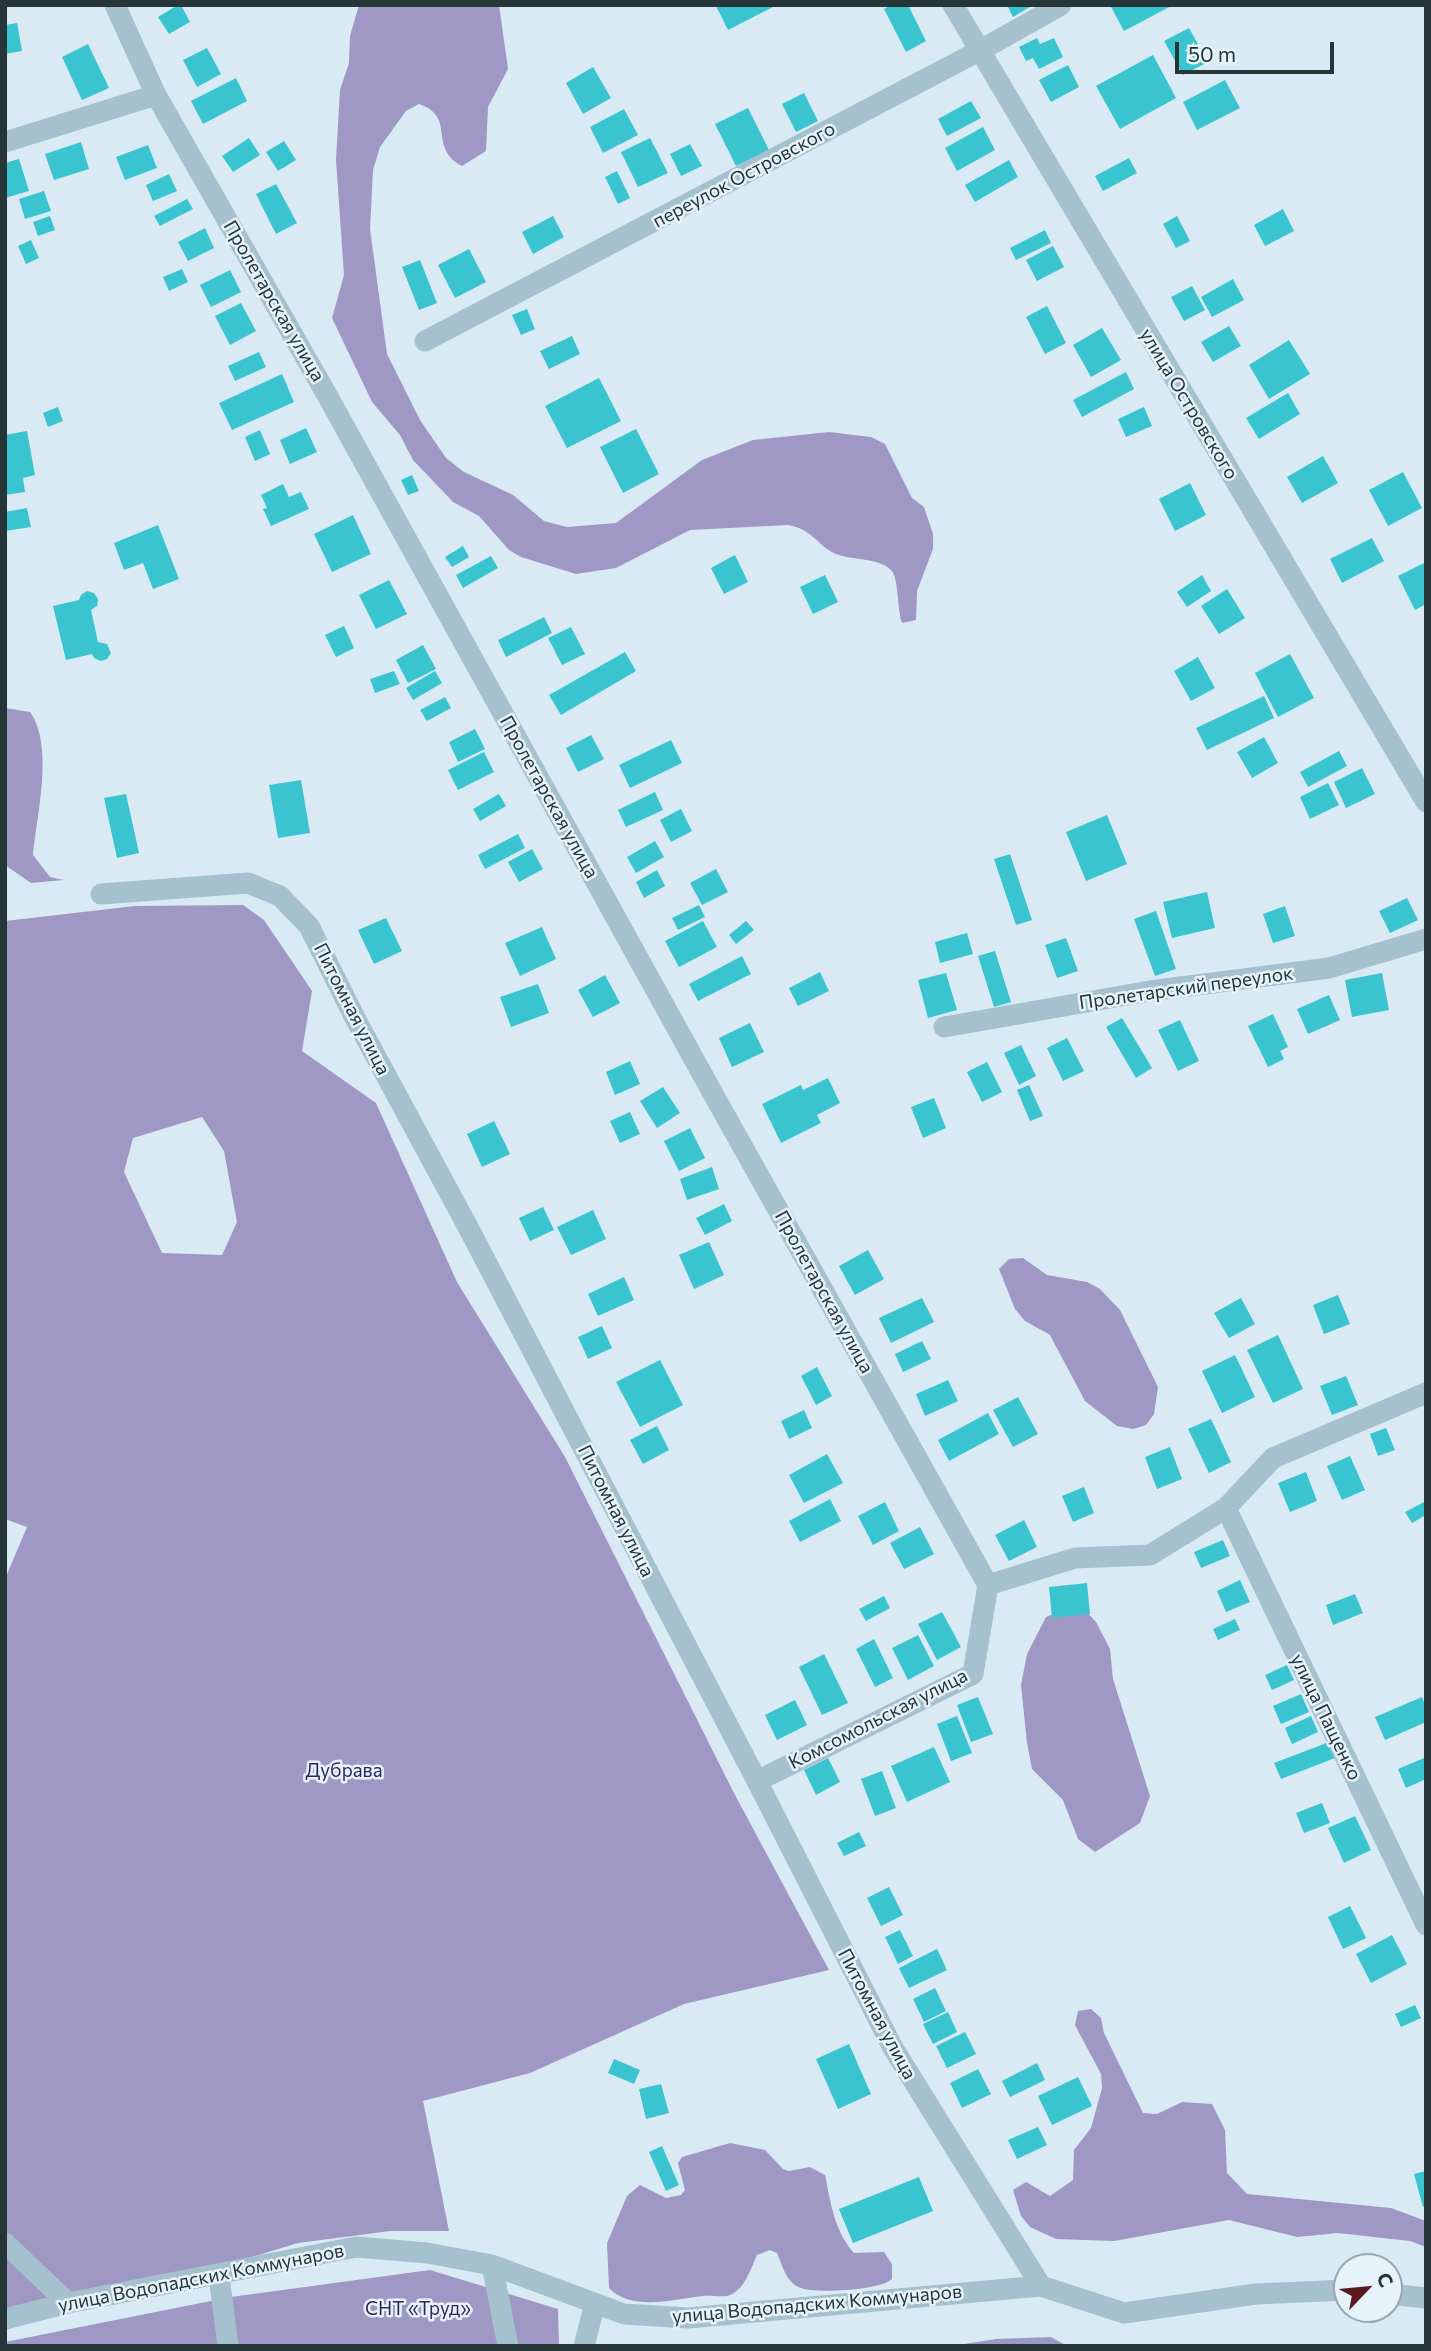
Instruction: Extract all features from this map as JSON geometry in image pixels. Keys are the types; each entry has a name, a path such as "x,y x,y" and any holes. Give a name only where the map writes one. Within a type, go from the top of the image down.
{"street":[{"name":"Пролетарская улица","path":"115,5 156,95 327,395 988,1585"},
{"name":"улица Островского","path":"953,5 1426,802"},
{"name":"переулок Островского","path":"425,341 979,51 1061,5"},
{"path":"5,142 156,95"},
{"name":"Питомная улица","path":"101,894 248,883 280,896 309,926 757,1781 893,2048 1041,2286"},
{"name":"Пролетарский переулок","path":"944,1027 1150,991 1329,968 1426,939"},
{"path":"988,1585 1075,1558 1150,1555 1226,1508 1273,1458 1426,1393"},
{"name":"улица Пащенко","path":"1226,1508 1426,1925"},
{"name":"Комсомольская улица","path":"757,1781 973,1674 988,1585"},
{"path":"5,2243 68,2303"},
{"name":"улица Водопадских Коммунаров","path":"5,2319 68,2303 356,2248 427,2253 492,2265 624,2314 688,2318 1041,2286 1124,2313 1256,2294 1333,2291"},
{"path":"492,2265 508,2346"},
{"path":"219,2276 228,2346"},
{"path":"1403,2296 1426,2298"},
{"path":"584,2346 595,2303"}],"green space":[{"path":"359,5 499,5 508,69 488,107 486,151 462,166 446,150 437,116 419,104 406,111 380,147 373,170 370,229 387,354 420,420 446,458 464,472 513,495 544,521 567,527 616,523 702,460 753,440 829,432 871,437 885,444 912,498 924,507 933,534 933,549 917,591 916,620 902,623 894,574 886,566 832,552 804,531 788,525 690,530 616,568 576,574 521,557 509,550 479,516 453,502 413,460 400,435 372,402 332,318 344,275 336,160 340,90 349,63 350,36"},
{"path":"5,708 30,712 37,726 43,761 33,855 50,877 64,880 31,883 5,865"},
{"name":"Дубрава","path":"243,905 264,920 312,991 302,1051 376,1103 457,1282 565,1457 735,1795 829,1970 684,2004 530,2073 423,2101 449,2231 390,2231 298,2243 134,2293 5,2315 5,1579 27,1527 5,1519 5,921 135,906","holes":["202,1117 224,1151 237,1222 222,1255 162,1253 124,1172 133,1138"]},
{"path":"1023,1258 1047,1275 1087,1282 1100,1289 1120,1310 1158,1387 1154,1414 1146,1425 1133,1429 1117,1426 1085,1401 1050,1335 1025,1321 1015,1309 999,1269 1009,1259"},
{"path":"1072,1607 1086,1611 1096,1622 1110,1649 1113,1679 1150,1796 1140,1823 1095,1852 1078,1839 1063,1800 1032,1769 1021,1685 1027,1654 1046,1617"},
{"path":"1091,2009 1101,2018 1104,2033 1143,2113 1157,2114 1182,2102 1212,2104 1225,2130 1227,2173 1247,2194 1391,2208 1426,2221 1426,2247 1410,2241 1338,2233 1297,2237 1229,2220 1114,2241 1056,2239 1030,2227 1021,2216 1013,2190 1026,2182 1050,2196 1073,2180 1074,2150 1091,2128 1102,2088 1101,2074 1075,2025 1078,2011"},
{"path":"730,2143 765,2150 783,2169 789,2171 810,2167 825,2175 834,2216 847,2244 854,2253 884,2252 892,2264 892,2279 875,2286 848,2290 809,2290 792,2283 777,2253 770,2250 757,2255 744,2283 727,2296 641,2302 629,2300 609,2288 607,2243 627,2196 640,2185 666,2198 681,2195 685,2190 678,2163 682,2157"},
{"name":"СНТ «Труд»","path":"430,2270 558,2309 559,2346 5,2346 5,2342 231,2297"},
{"path":"1051,2337 1067,2346 952,2346 996,2339"}],"building":[{"path":"181,5 190,22 169,34 158,17"},
{"path":"777,5 728,30 716,6"},
{"path":"891,5 908,5 926,41 906,52 884,9"},
{"path":"1007,5 1033,5 1013,17"},
{"path":"1110,5 1173,5 1124,31"},
{"path":"17,23 22,51 5,54 5,25"},
{"path":"1189,28 1208,62 1183,75 1164,41"},
{"path":"1037,38 1040,44 1054,38 1063,57 1039,69 1033,58 1026,61 1019,47"},
{"path":"88,44 109,88 82,100 62,57"},
{"path":"207,48 221,74 197,87 183,60"},
{"path":"1153,55 1176,98 1120,129 1096,86"},
{"path":"1068,65 1079,87 1051,102 1039,80"},
{"path":"593,67 611,98 583,114 566,83"},
{"path":"236,78 247,101 203,124 191,101"},
{"path":"1225,80 1240,108 1197,130 1183,102"},
{"path":"804,93 818,121 796,132 782,104"},
{"path":"971,101 981,118 947,136 938,119"},
{"path":"748,108 769,150 736,166 715,124"},
{"path":"624,109 638,135 603,153 590,127"},
{"path":"983,127 995,150 957,171 945,148"},
{"path":"249,138 260,155 233,172 222,156"},
{"path":"650,138 668,173 638,187 621,152"},
{"path":"284,141 296,160 278,171 266,152"},
{"path":"81,142 89,169 54,180 45,154"},
{"path":"690,144 702,166 681,176 670,154"},
{"path":"148,145 157,168 125,180 116,157"},
{"path":"1129,158 1137,173 1103,191 1095,176"},
{"path":"19,159 29,191 5,198 5,163"},
{"path":"1009,160 1018,177 975,202 965,185"},
{"path":"617,171 630,198 618,204 605,177"},
{"path":"169,174 177,191 153,201 146,185"},
{"path":"276,184 297,223 276,234 256,194"},
{"path":"44,191 51,211 25,219 19,199"},
{"path":"187,199 193,209 160,226 154,216"},
{"path":"1283,209 1294,231 1265,246 1254,225"},
{"path":"50,216 55,230 38,236 33,222"},
{"path":"553,216 564,237 533,254 522,232"},
{"path":"1177,216 1190,241 1176,248 1163,224"},
{"path":"205,228 214,248 188,261 178,242"},
{"path":"1045,230 1051,243 1016,260 1010,248"},
{"path":"31,240 39,258 26,264 18,246"},
{"path":"1053,246 1064,267 1037,281 1026,260"},
{"path":"469,249 486,282 455,298 438,265"},
{"path":"420,260 437,303 419,310 402,267"},
{"path":"182,269 188,282 169,291 163,277"},
{"path":"230,270 241,292 211,307 200,285"},
{"path":"1233,279 1244,300 1212,317 1201,297"},
{"path":"1192,286 1205,310 1184,321 1171,297"},
{"path":"241,303 256,331 230,345 215,316"},
{"path":"1047,306 1066,343 1045,354 1026,317"},
{"path":"527,309 535,329 521,335 512,315"},
{"path":"1229,326 1241,346 1213,362 1201,342"},
{"path":"1102,328 1121,360 1091,377 1073,345"},
{"path":"572,336 580,354 549,369 540,351"},
{"path":"1289,340 1310,374 1269,399 1249,365"},
{"path":"259,352 266,367 235,381 228,366"},
{"path":"1126,372 1134,389 1082,417 1073,400"},
{"path":"282,374 294,402 232,430 219,403"},
{"path":"599,378 621,421 567,448 545,406"},
{"path":"1288,393 1300,414 1259,439 1246,418"},
{"path":"58,407 63,421 48,427 43,413"},
{"path":"1144,407 1152,426 1126,437 1118,419"},
{"path":"306,428 317,452 290,464 280,440"},
{"path":"636,429 659,474 623,493 600,447"},
{"path":"260,430 270,454 255,461 245,437"},
{"path":"27,431 35,475 23,478 25,492 5,495 5,435"},
{"path":"1323,456 1338,483 1302,503 1287,477"},
{"path":"1403,472 1422,508 1388,526 1369,490"},
{"path":"412,475 419,491 408,495 401,480"},
{"path":"1190,483 1206,515 1175,531 1159,499"},
{"path":"283,484 289,497 301,492 309,509 271,526 263,509 267,508 261,495"},
{"path":"27,508 31,527 5,531 5,512"},
{"path":"353,515 371,554 332,572 314,534"},
{"path":"158,525 179,579 153,589 143,563 124,570 114,543"},
{"path":"1372,538 1384,561 1342,583 1330,559"},
{"path":"463,546 469,557 452,567 445,557"},
{"path":"735,555 748,582 724,594 711,568"},
{"path":"491,556 498,568 463,588 456,575"},
{"path":"1426,562 1426,604 1415,610 1398,576"},
{"path":"825,575 838,602 813,614 800,587"},
{"path":"1202,575 1211,591 1187,607 1177,592"},
{"path":"389,580 407,614 376,629 359,595"},
{"path":"1227,589 1245,618 1219,634 1201,606"},
{"path":"87,591 94,593 98,599 97,606 91,610 98,642 107,644 111,653 107,659 101,661 92,654 66,660 53,606 79,600"},
{"path":"544,617 552,633 506,657 498,640"},
{"path":"344,626 354,648 336,657 325,635"},
{"path":"571,627 585,654 562,665 548,638"},
{"path":"423,645 436,669 408,683 396,660"},
{"path":"625,652 636,671 561,715 549,695"},
{"path":"1290,654 1314,698 1278,717 1255,673"},
{"path":"1198,657 1215,688 1191,701 1174,671"},
{"path":"394,671 400,684 375,693 370,679"},
{"path":"435,671 442,683 413,700 406,688"},
{"path":"1264,696 1274,718 1207,750 1196,728"},
{"path":"445,697 451,708 427,721 420,710"},
{"path":"475,729 485,749 458,762 449,742"},
{"path":"591,735 604,759 578,772 566,748"},
{"path":"1264,737 1278,763 1252,778 1237,752"},
{"path":"671,740 682,763 630,788 619,765"},
{"path":"1339,751 1347,766 1308,787 1300,772"},
{"path":"484,752 494,772 458,790 448,770"},
{"path":"1362,768 1375,794 1346,808 1334,782"},
{"path":"301,780 310,833 278,838 269,785"},
{"path":"1328,783 1339,805 1310,819 1300,797"},
{"path":"655,792 663,810 626,827 618,810"},
{"path":"126,794 139,853 117,858 104,798"},
{"path":"499,794 506,806 480,821 473,809"},
{"path":"681,809 692,831 671,842 660,820"},
{"path":"1107,815 1127,864 1086,881 1066,832"},
{"path":"518,834 525,848 485,869 478,855"},
{"path":"655,841 664,857 636,873 627,857"},
{"path":"532,849 543,869 519,882 508,862"},
{"path":"1010,854 1032,920 1016,925 994,859"},
{"path":"716,869 728,892 702,905 690,883"},
{"path":"657,870 665,886 644,898 636,882"},
{"path":"1207,892 1215,928 1172,938 1163,902"},
{"path":"1407,898 1418,920 1390,933 1379,911"},
{"path":"699,905 705,917 678,930 672,918"},
{"path":"1285,906 1295,936 1273,943 1263,914"},
{"path":"1156,911 1176,969 1155,976 1134,919"},
{"path":"386,918 402,951 374,964 358,930"},
{"path":"703,921 717,947 679,967 665,941"},
{"path":"746,921 754,930 736,944 729,935"},
{"path":"542,927 556,959 520,976 505,943"},
{"path":"967,933 973,954 940,963 935,942"},
{"path":"1066,938 1078,971 1057,978 1045,945"},
{"path":"995,951 1011,1002 994,1007 978,956"},
{"path":"742,956 751,974 698,1001 689,984"},
{"path":"820,972 829,991 798,1006 789,988"},
{"path":"946,973 957,1010 928,1018 918,980"},
{"path":"1382,973 1389,1010 1352,1017 1345,980"},
{"path":"605,975 620,1003 593,1017 578,990"},
{"path":"538,984 549,1013 511,1027 500,997"},
{"path":"1329,995 1340,1020 1308,1034 1297,1009"},
{"path":"1273,1014 1288,1047 1280,1051 1284,1059 1268,1067 1248,1026"},
{"path":"1122,1018 1152,1068 1136,1078 1106,1027"},
{"path":"1180,1020 1199,1061 1178,1071 1158,1030"},
{"path":"750,1023 764,1052 732,1067 719,1038"},
{"path":"1067,1038 1084,1071 1063,1081 1047,1048"},
{"path":"1021,1045 1036,1076 1019,1085 1004,1053"},
{"path":"630,1061 640,1084 615,1095 606,1072"},
{"path":"987,1062 1002,1092 982,1102 967,1072"},
{"path":"828,1078 840,1103 817,1115 821,1123 781,1143 762,1104 801,1085 803,1090"},
{"path":"1029,1085 1043,1116 1030,1121 1017,1090"},
{"path":"663,1087 680,1113 657,1128 640,1101"},
{"path":"934,1098 946,1128 923,1138 911,1107"},
{"path":"630,1112 640,1134 620,1143 610,1121"},
{"path":"494,1121 510,1154 482,1167 467,1134"},
{"path":"690,1128 705,1158 679,1171 664,1141"},
{"path":"712,1167 719,1189 687,1200 680,1179"},
{"path":"724,1204 732,1221 705,1235 696,1218"},
{"path":"543,1207 554,1230 530,1241 519,1218"},
{"path":"593,1210 606,1239 571,1255 557,1227"},
{"path":"709,1242 724,1275 694,1289 679,1255"},
{"path":"868,1250 884,1279 855,1295 839,1266"},
{"path":"624,1277 634,1300 598,1316 588,1294"},
{"path":"1338,1295 1350,1324 1324,1334 1313,1305"},
{"path":"922,1298 934,1322 891,1343 879,1318"},
{"path":"1241,1298 1255,1324 1229,1338 1214,1313"},
{"path":"602,1326 612,1348 588,1359 578,1337"},
{"path":"1278,1335 1303,1389 1273,1403 1247,1350"},
{"path":"922,1341 931,1359 903,1372 895,1354"},
{"path":"1235,1355 1255,1397 1222,1413 1202,1371"},
{"path":"660,1360 683,1405 640,1427 616,1382"},
{"path":"817,1367 832,1396 816,1405 801,1376"},
{"path":"1346,1376 1358,1405 1332,1415 1320,1386"},
{"path":"948,1380 958,1401 925,1416 916,1394"},
{"path":"1018,1397 1038,1434 1013,1447 993,1410"},
{"path":"804,1410 812,1428 789,1439 781,1421"},
{"path":"988,1413 999,1434 949,1461 938,1440"},
{"path":"1211,1419 1231,1462 1209,1473 1188,1429"},
{"path":"657,1426 669,1450 643,1464 630,1440"},
{"path":"1386,1428 1395,1450 1378,1456 1370,1434"},
{"path":"1170,1447 1182,1479 1157,1489 1145,1457"},
{"path":"827,1454 843,1483 804,1503 789,1475"},
{"path":"1350,1456 1365,1490 1342,1500 1327,1466"},
{"path":"1306,1472 1317,1501 1290,1512 1278,1483"},
{"path":"1084,1487 1094,1513 1073,1522 1062,1496"},
{"path":"830,1499 841,1521 800,1542 789,1521"},
{"path":"1426,1501 1426,1515 1412,1523 1405,1512"},
{"path":"885,1502 899,1531 873,1545 858,1516"},
{"path":"1024,1520 1037,1547 1009,1561 995,1535"},
{"path":"920,1527 934,1554 904,1569 890,1543"},
{"path":"1223,1540 1230,1556 1201,1568 1194,1552"},
{"path":"1240,1580 1250,1602 1226,1612 1217,1591"},
{"path":"1087,1583 1090,1614 1052,1618 1049,1587"},
{"path":"1355,1594 1363,1613 1333,1625 1326,1605"},
{"path":"884,1596 890,1608 866,1621 859,1609"},
{"path":"942,1612 961,1647 937,1660 918,1624"},
{"path":"1235,1619 1240,1630 1218,1640 1213,1629"},
{"path":"918,1635 934,1666 908,1680 892,1648"},
{"path":"874,1639 893,1678 875,1687 856,1649"},
{"path":"824,1654 848,1703 822,1715 799,1667"},
{"path":"1287,1665 1294,1680 1272,1690 1265,1675"},
{"path":"1301,1694 1309,1712 1281,1724 1273,1706"},
{"path":"978,1697 993,1734 971,1742 957,1705"},
{"path":"1422,1697 1426,1707 1426,1722 1385,1740 1375,1717"},
{"path":"795,1700 807,1725 777,1740 765,1715"},
{"path":"957,1716 972,1753 951,1761 937,1724"},
{"path":"1311,1716 1318,1732 1292,1744 1285,1728"},
{"path":"1329,1742 1335,1758 1281,1779 1274,1763"},
{"path":"934,1747 950,1782 907,1802 891,1766"},
{"path":"828,1758 840,1782 816,1795 804,1770"},
{"path":"1424,1758 1426,1779 1406,1788 1398,1769"},
{"path":"882,1771 896,1808 875,1816 861,1779"},
{"path":"1322,1803 1330,1823 1304,1833 1296,1813"},
{"path":"1355,1816 1371,1850 1344,1863 1328,1828"},
{"path":"859,1832 866,1846 844,1856 837,1843"},
{"path":"889,1887 903,1915 881,1926 867,1898"},
{"path":"1350,1906 1366,1938 1343,1949 1328,1917"},
{"path":"900,1930 913,1956 898,1964 885,1937"},
{"path":"1392,1935 1407,1964 1371,1983 1356,1954"},
{"path":"937,1949 947,1970 909,1988 899,1968"},
{"path":"935,1988 946,2011 924,2022 913,1999"},
{"path":"1415,2005 1421,2018 1401,2027 1395,2014"},
{"path":"948,2012 957,2032 933,2044 923,2024"},
{"path":"965,2032 976,2054 947,2068 936,2046"},
{"path":"849,2044 871,2094 838,2109 816,2059"},
{"path":"614,2059 640,2070 634,2084 608,2073"},
{"path":"1037,2063 1045,2080 1010,2097 1002,2081"},
{"path":"978,2069 991,2094 962,2108 950,2083"},
{"path":"1078,2077 1092,2106 1052,2125 1038,2096"},
{"path":"661,2084 669,2113 646,2119 639,2089"},
{"path":"1038,2127 1047,2145 1017,2159 1008,2140"},
{"path":"662,2146 679,2185 666,2191 649,2152"},
{"path":"1426,2171 1426,2206 1423,2207 1414,2174"},
{"path":"919,2177 933,2211 853,2243 839,2209"}]}
